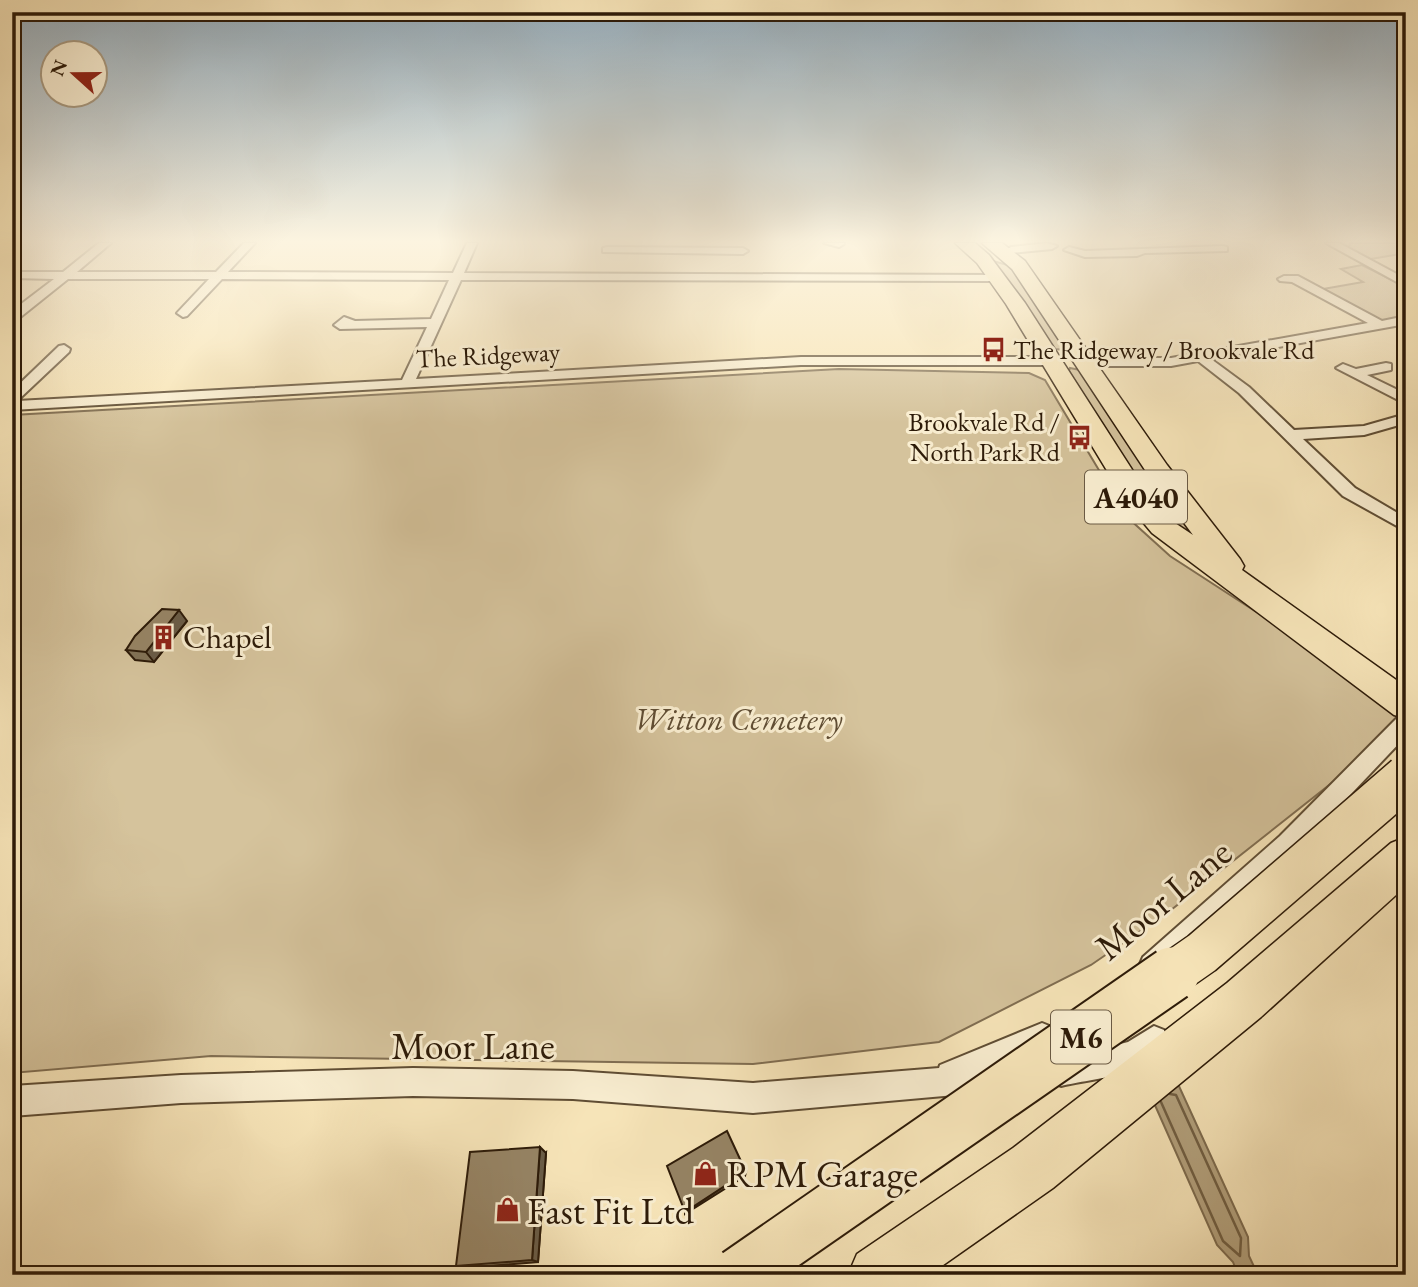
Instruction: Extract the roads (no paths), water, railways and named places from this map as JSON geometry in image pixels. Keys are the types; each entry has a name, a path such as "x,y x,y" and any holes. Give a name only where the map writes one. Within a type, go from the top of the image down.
{"highway":[{"name":"M6","path":"738,1275 1202,953 1406,777"},
{"name":"M6","path":"878,1275 1034,1168 1244,1000 1406,857"}],"main road":[{"name":"A4040","path":"1013,303 1139,502 1162,527 1406,705"},
{"name":"A4040","path":"1044,303 1082,362 1218,552 1260,597"},
{"path":"1051,361 1082,362"}],"street":[{"path":"14,316 30,303"},
{"path":"183,313 192,303"},
{"path":"407,384 444,303"},
{"path":"1340,303 1381,325"},
{"path":"1082,362 1171,362 1406,320"},
{"path":"352,324 435,323"},
{"path":"12,399 64,349"},
{"path":"1200,357 1223,373 1349,492 1406,526"},
{"name":"The Ridgeway","path":"12,406 801,361 1051,361"},
{"path":"1386,367 1349,371 1406,400"},
{"path":"1291,435 1319,435 1386,426 1406,418"},
{"path":"1386,426 1406,438"},
{"name":"Moor Lane","path":"932,1081 1034,1042 1149,969 1288,844 1406,722"},
{"name":"Moor Lane","path":"12,1101 181,1088 413,1082 573,1084 753,1098 932,1081 1052,1074 1134,1055 1302,929 1406,839"}],"water":[{"path":"1178,1084 1248,1237 1249,1256 1258,1275 1238,1275 1233,1262 1217,1245 1150,1094"}],"place":[{"name":"The Ridgeway / Brookvale Rd","path":"993,350"},
{"name":"Brookvale Rd / North Park Rd","path":"1080,437"},
{"name":"Chapel","path":"163,637"},
{"name":"RPM Garage","path":"706,1173"},
{"name":"Fast Fit Ltd","path":"507,1210"}],"park label":[{"name":"Witton Cemetery","path":"738,719"}]}
